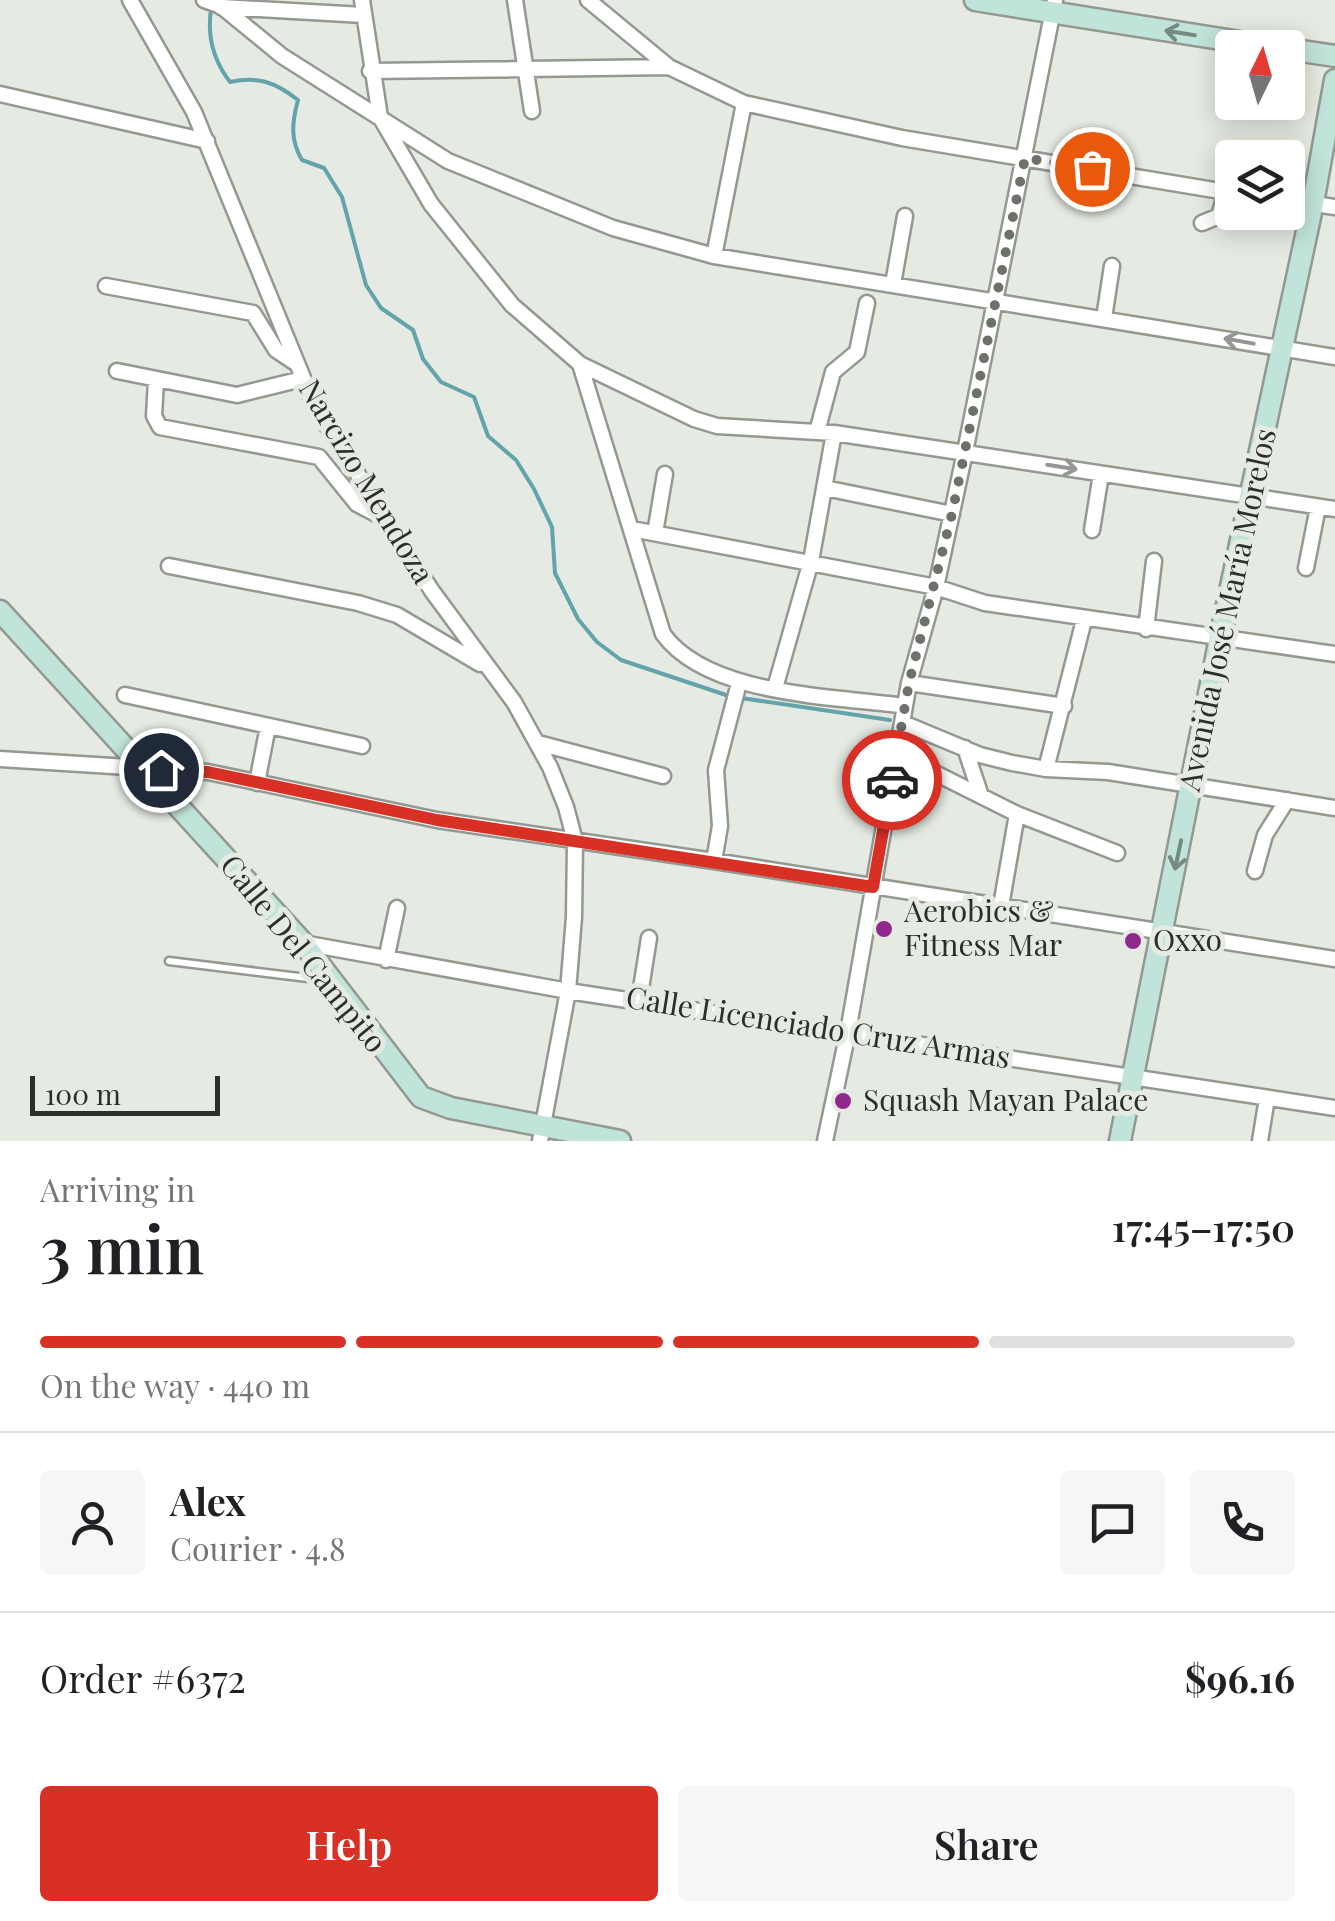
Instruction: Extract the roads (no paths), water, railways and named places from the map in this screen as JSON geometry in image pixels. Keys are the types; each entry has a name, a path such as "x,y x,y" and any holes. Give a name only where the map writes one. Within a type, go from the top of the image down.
{"street":[{"name":"Narcizo Mendoza","path":"130,0 180,84 207,142 302,379 338,448 514,702 538,743 576,841"},
{"path":"204,0 221,6 362,8 380,116 448,228 512,305 580,364 694,419 717,426 834,433 1335,509"},
{"path":"515,0 532,111"},
{"path":"588,0 669,67 744,103 876,133 1215,190"},
{"path":"975,0 1054,7 1215,37"},
{"path":"221,6 282,56 448,160 613,228 714,256 1335,357"},
{"path":"825,1141 909,683 936,587 966,452 1054,7"},
{"path":"1305,52 1335,56"},
{"path":"370,70 669,67"},
{"name":"Avenida José María Morelos","path":"1120,1141 1335,80"},
{"path":"0,94 207,142"},
{"path":"714,256 744,103"},
{"path":"1305,203 1335,207"},
{"path":"893,284 905,216"},
{"path":"1202,222 1215,217"},
{"path":"1104,318 1112,266"},
{"path":"106,286 253,313 276,350 295,362"},
{"path":"817,432 833,372 858,352 867,304"},
{"path":"580,364 663,634 676,651 738,688 775,688 905,706"},
{"path":"118,371 237,396 302,379"},
{"path":"156,380 154,416 160,427 319,457 357,504 383,518"},
{"path":"775,688 811,561 834,433"},
{"path":"655,533 665,474"},
{"path":"1092,530 1101,474"},
{"path":"826,488 952,514"},
{"path":"1306,568 1318,506"},
{"path":"632,529 936,587 969,600 1084,620 1335,654"},
{"path":"1146,629 1154,561"},
{"path":"169,566 358,603 397,615 489,670"},
{"name":"Calle Del Campito","path":"0,611 302,942 421,1097 541,1134 620,1141"},
{"path":"1046,769 1084,620"},
{"path":"909,683 1064,706"},
{"path":"714,860 720,826 715,782 738,688"},
{"path":"125,696 362,746"},
{"path":"903,723 1012,764 1108,772 1335,808"},
{"path":"257,783 268,726"},
{"path":"538,743 663,776"},
{"path":"964,748 982,796"},
{"path":"897,754 1017,814 1116,853"},
{"path":"0,760 194,771 437,820 714,860 1335,960"},
{"path":"1255,871 1265,835 1287,800"},
{"path":"1001,906 1017,814"},
{"path":"541,1134 568,990 576,841"},
{"path":"386,960 397,908"},
{"path":"639,1001 649,938"},
{"name":"Calle Licenciado Cruz Armas","path":"302,942 568,990 1335,1108"},
{"path":"1260,1141 1266,1098"}],"lane":[{"path":"169,961 330,981"}],"waterway":[{"path":"211,10 213,48 230,82 266,82 298,100 293,131 298,153 302,160 324,168 342,197 366,285 381,308 413,330 423,359 441,382 474,397 488,436 516,460 534,489 552,527 555,573 578,619 597,642 621,660 732,697"},
{"path":"741,698 890,720"}],"place":[{"name":"Aerobics & Fitness Mar","path":"884,929"},
{"name":"Oxxo","path":"1133,941"},
{"name":"Squash Mayan Palace","path":"843,1101"}]}
